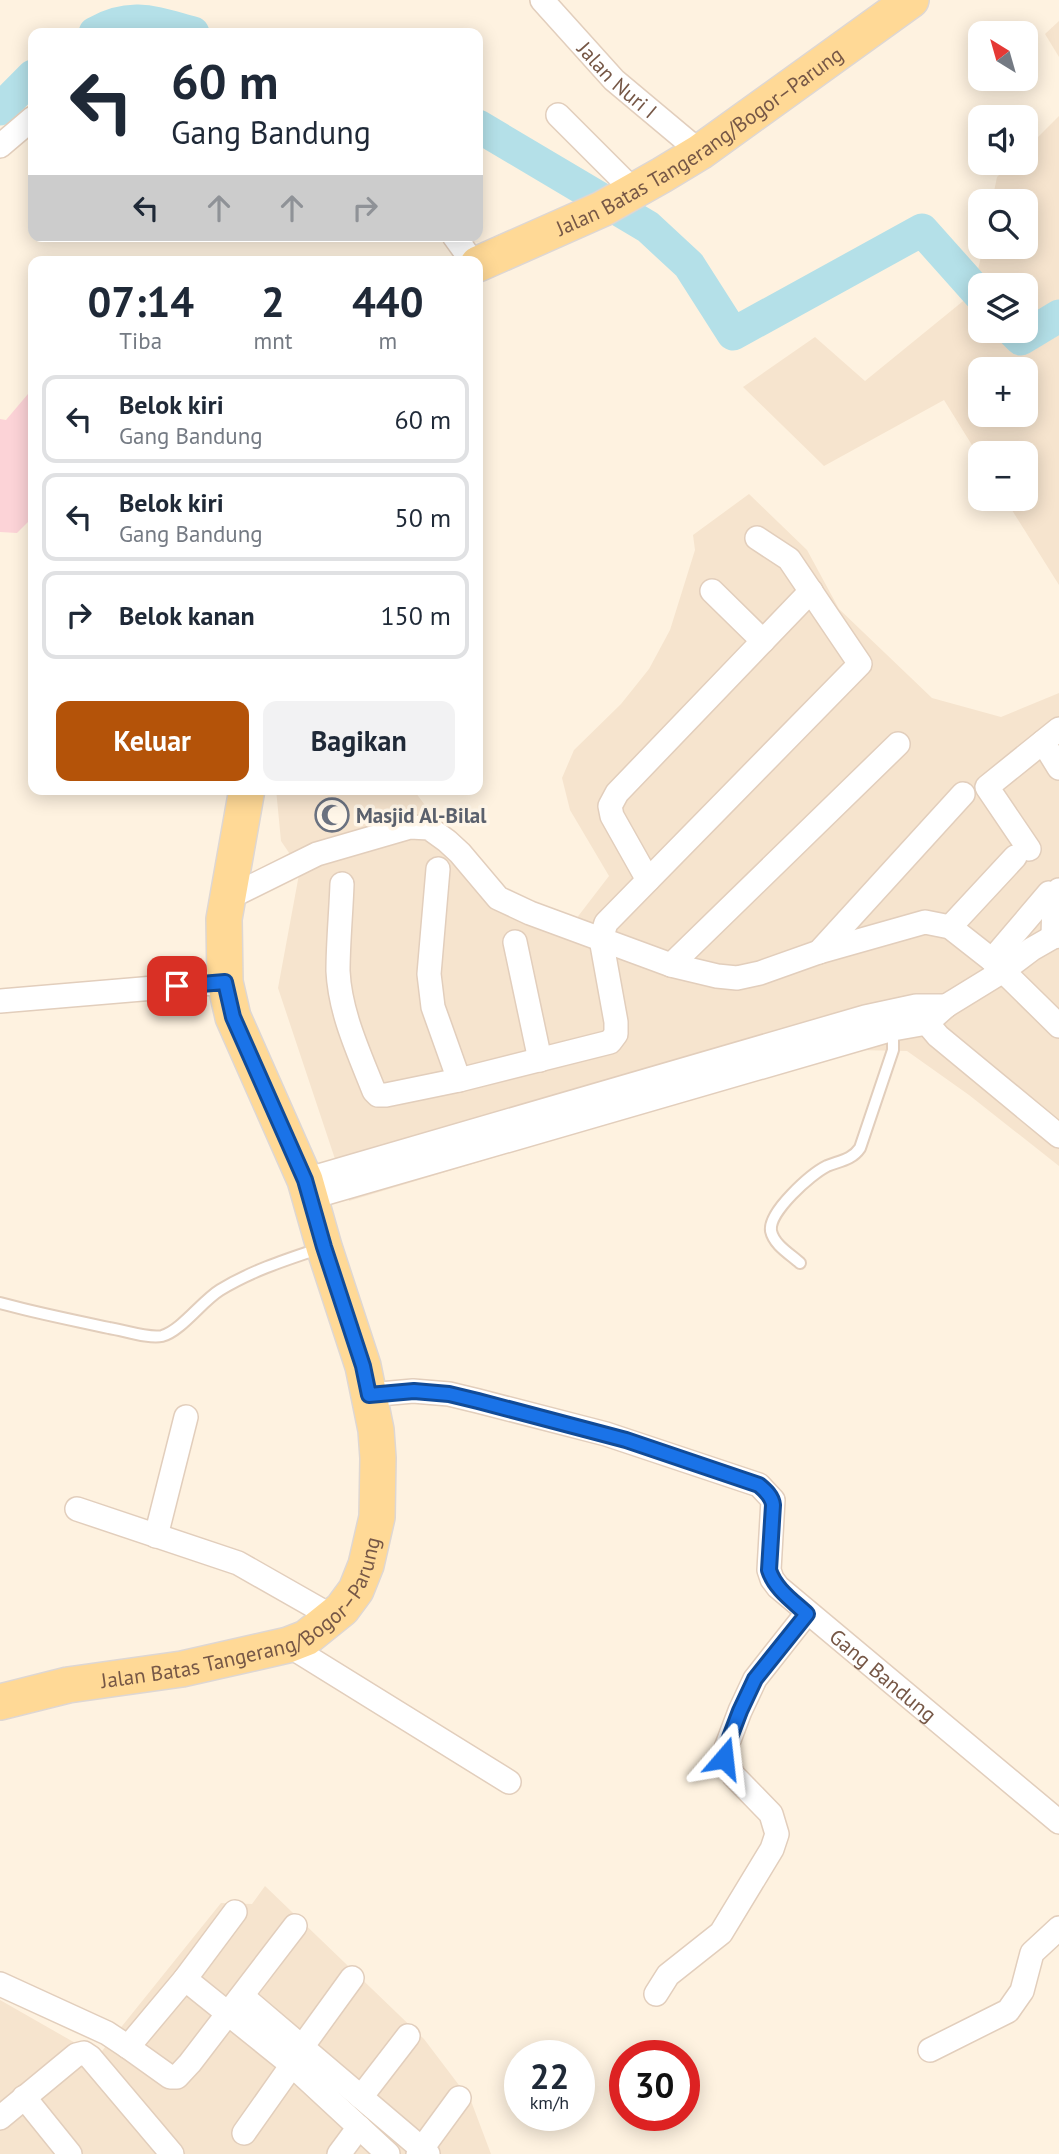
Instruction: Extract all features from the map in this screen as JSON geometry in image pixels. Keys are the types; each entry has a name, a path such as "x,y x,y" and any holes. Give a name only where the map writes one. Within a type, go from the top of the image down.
{"main road":[{"name":"Jalan Batas Tangerang/Bogor–Parung","path":"483,262 602,209 699,152 894,5"},
{"name":"Jalan Batas Tangerang/Bogor–Parung","path":"0,1702 68,1685 182,1669 288,1645 306,1638 342,1609 356,1590 366,1565 377,1517 378,1458 376,1430 363,1366 307,1189 233,1017 225,982 224,919 246,795"}],"street":[{"name":"Jalan Nuri I","path":"542,0 614,79 699,152"},
{"path":"558,115 634,191"},
{"path":"0,146 28,122"},
{"path":"342,884 338,973 353,1039 378,1095 459,1080 610,1042 616,1034 616,1022 601,939 606,923 860,664 789,559 757,538"},
{"path":"712,591 763,641"},
{"path":"648,880 612,816 610,806 617,793 811,592"},
{"path":"950,927 1022,853 987,787 1051,735 1059,768"},
{"path":"671,965 898,744"},
{"path":"819,952 963,794"},
{"path":"228,898 317,854 417,826 429,828 447,841 498,898 530,914 671,965 717,976 737,978 760,973 819,952 925,922 950,927 998,965 1059,1026"},
{"path":"438,869 429,974 433,1007 459,1080"},
{"path":"998,965 1054,892"},
{"path":"307,1189 893,1029 927,1023 998,965 1056,937 1054,892"},
{"path":"515,942 540,1060"},
{"path":"0,1002 225,982"},
{"path":"307,1189 866,1017 916,1006 946,1006"},
{"path":"927,1023 938,1037 1059,1136"},
{"name":"Gang Bandung","path":"369,1395 414,1391 449,1394 619,1438 759,1485 772,1500 769,1570 778,1587 807,1614 1059,1822"},
{"path":"156,1536 186,1417"},
{"path":"77,1508 238,1563 333,1617"},
{"path":"656,1994 668,1975 721,1933 772,1849 777,1834 771,1814 734,1776 724,1758 740,1711 755,1679 807,1614"},
{"path":"288,1645 509,1782"},
{"path":"128,2047 186,1979 235,1912"},
{"path":"0,1984 107,2033 170,2077 177,2077 295,1926"},
{"path":"930,2050 1008,2011 1022,1991 1032,1953 1059,1928"},
{"path":"244,2133 352,1978"},
{"path":"186,1979 236,2004 297,2056 361,2097 423,2152 459,2098"},
{"path":"361,2097 408,2036"},
{"path":"0,2118 76,2055 84,2053 172,2154"},
{"path":"297,2056 359,2127 388,2154"},
{"path":"24,2097 70,2154"},
{"path":"339,2154 359,2127"}],"lane":[{"path":"800,1263 775,1240 771,1229 772,1221 777,1212 813,1175 850,1158 860,1149 894,1050 893,1029"},
{"path":"0,1303 36,1313 161,1336 176,1329 216,1292 236,1280 324,1247"}],"shaded area":[{"path":"1059,21 1059,57 1045,34"},
{"path":"1059,116 1059,585 1013,511 1038,511 1038,441 969,441 944,400 824,466 743,387 815,337 865,381 968,297 968,343 1038,343 1038,273 977,273 980,259 1038,259 1038,189 994,189 997,177 1038,175 1038,137"},
{"path":"28,394 28,522 17,533 0,532 0,419 6,420"},
{"path":"749,494 807,550 839,609 932,698 1001,717 1059,693 1059,1166 969,1095 907,1051 854,1050 349,1201 278,988 300,869 281,841 277,795 417,795 509,899 576,919 609,876 570,810 562,778 574,750 621,704 649,669 670,630 695,550 693,535"},
{"path":"265,1886 424,2039 471,2101 491,2154 0,2154 0,2000 98,2056 221,1903 252,1904"}],"waterway":[{"path":"106,28 132,21 174,28"},
{"path":"0,109 28,81"},
{"path":"483,129 648,227 689,265 733,334 922,230 968,282"},
{"path":"1038,329 1059,316"}],"place":[{"name":"Masjid Al-Bilal","path":"332,815"}],"route":[{"path":"177,986 225,982 233,1017 305,1180 363,1366 369,1395 414,1391 449,1394 606,1434 759,1485 772,1500 769,1570 778,1587 807,1614 755,1679 740,1711 724,1758"}]}
